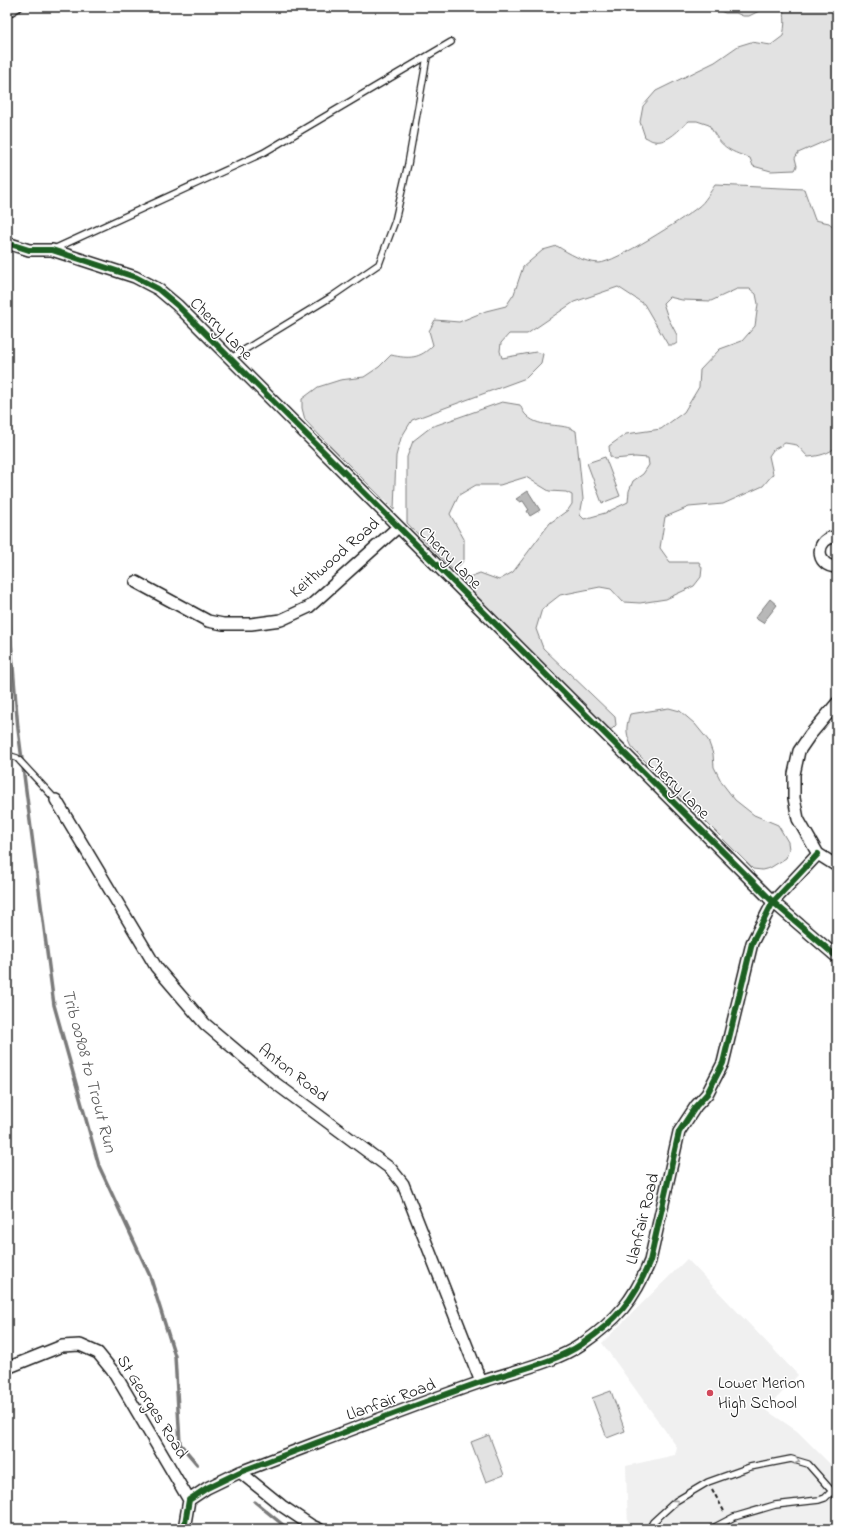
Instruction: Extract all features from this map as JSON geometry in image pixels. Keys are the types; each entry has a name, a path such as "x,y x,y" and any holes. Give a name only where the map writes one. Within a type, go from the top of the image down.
{"street":[{"name":"Cherry Lane","path":"7,244 29,250 52,250 135,277 158,289 177,305 773,902 837,957"},
{"name":"Keithwood Road","path":"136,582 208,621 223,624 251,624 281,620 309,607 398,527"},
{"path":"837,537 829,538 825,541 822,545 820,553 821,558 827,565 837,567"},
{"path":"837,703 810,735 799,751 794,774 794,798 798,819 818,854 837,866"},
{"name":"Anton Road","path":"56,800 156,967 205,1024 271,1080 392,1169 403,1184 481,1382"},
{"name":"Llanfair Road","path":"189,1500 207,1488 240,1472 481,1382 560,1356 607,1326 625,1308 643,1280 650,1261 679,1132 696,1106 707,1094 723,1063 752,943 773,902 818,854"},
{"name":"St Georges Road","path":"7,1368 62,1346 80,1345 98,1353 115,1374 189,1500"},
{"path":"240,1472 282,1506 319,1529"},
{"path":"184,1529 189,1500"}],"lane":[{"path":"7,15 20,7"},
{"path":"52,250 263,153 451,42"},
{"path":"231,358 331,297 379,264 395,221 408,164 427,57"},
{"path":"7,755 17,758 56,800"},
{"path":"649,1529 653,1522 676,1501 708,1482 750,1467 791,1459 808,1464 837,1497"},
{"path":"711,1529 728,1520 775,1505 819,1500 832,1492"}],"path":[{"path":"708,1482 728,1520"}],"shaded area":[{"path":"720,7 767,7 749,16 743,16 736,13 725,13 720,11"},
{"path":"782,7 837,7 837,136 798,153 795,158 797,166 795,170 771,171 753,166 750,158 735,153 725,147 709,125 697,121 689,121 673,135 664,140 653,141 645,137 640,122 643,106 656,91 715,62 738,46 751,42 771,45 783,36 785,21"},
{"path":"715,185 804,189 815,220 829,223 837,230 837,446 824,454 808,457 797,445 785,443 773,450 769,456 773,474 763,486 723,504 689,507 665,517 660,548 670,562 699,562 702,568 701,577 694,586 666,599 640,603 623,602 611,589 600,587 560,595 542,609 536,629 543,648 615,717 616,725 612,729 607,730 463,584 464,579 480,573 499,580 513,572 550,523 568,510 572,504 572,495 566,492 549,491 526,477 500,485 476,485 459,495 450,514 464,539 464,560 458,567 452,569 407,523 407,457 413,441 431,427 502,402 520,405 525,414 538,423 570,428 576,431 583,499 580,515 584,519 605,513 628,502 629,491 633,481 643,474 649,465 648,458 635,457 614,459 610,456 609,446 626,434 661,429 684,412 699,387 700,370 720,349 742,341 755,326 758,304 756,294 750,289 737,289 711,301 682,300 669,297 663,303 668,318 677,335 677,343 674,345 668,345 644,304 618,287 574,302 527,334 509,334 501,343 500,351 502,358 536,352 543,354 541,363 526,378 412,420 401,438 396,456 394,510 305,420 302,408 302,399 318,387 340,380 364,377 379,367 391,355 414,357 423,353 433,345 429,331 435,320 459,322 486,311 506,306 514,294 523,267 543,250 557,246 572,255 588,261 599,263 607,261 619,256 665,230 691,213 703,202"},
{"path":"605,457 620,496 602,503 587,463"},
{"path":"528,491 540,510 530,516 527,511 529,510 523,501 520,502 516,499"},
{"path":"770,599 777,605 763,623 755,618"},
{"path":"669,708 680,711 695,724 708,740 713,754 714,767 722,783 735,800 754,815 778,825 788,842 789,849 786,858 770,868 762,870 753,869 633,749 627,732 627,724 630,714"},
{"name":"Lower Merion High School","path":"687,1259 798,1375 766,1410 797,1431 837,1471 837,1529 628,1529 626,1466 675,1455 677,1447 602,1343"},
{"path":"611,1391 625,1431 607,1438 592,1398"},
{"path":"489,1435 504,1475 486,1482 471,1442"}],"waterway":[{"name":"Trib 00908 to Trout Run","path":"7,593 18,729 54,1005 99,1166 150,1276 175,1356 180,1444 197,1464"},
{"path":"255,1502 288,1529"}],"cycle path":[{"path":"7,243 29,250 52,250 135,277 158,289 177,305 773,902 837,957"},
{"path":"184,1529 189,1500 207,1488 240,1472 390,1415 481,1382 533,1366 571,1351 594,1335 615,1317 638,1287 650,1261 679,1132 696,1106 707,1094 723,1063 752,943 773,902 818,854"}],"place":[{"name":"Lower Merion High School","path":"710,1393"}]}
